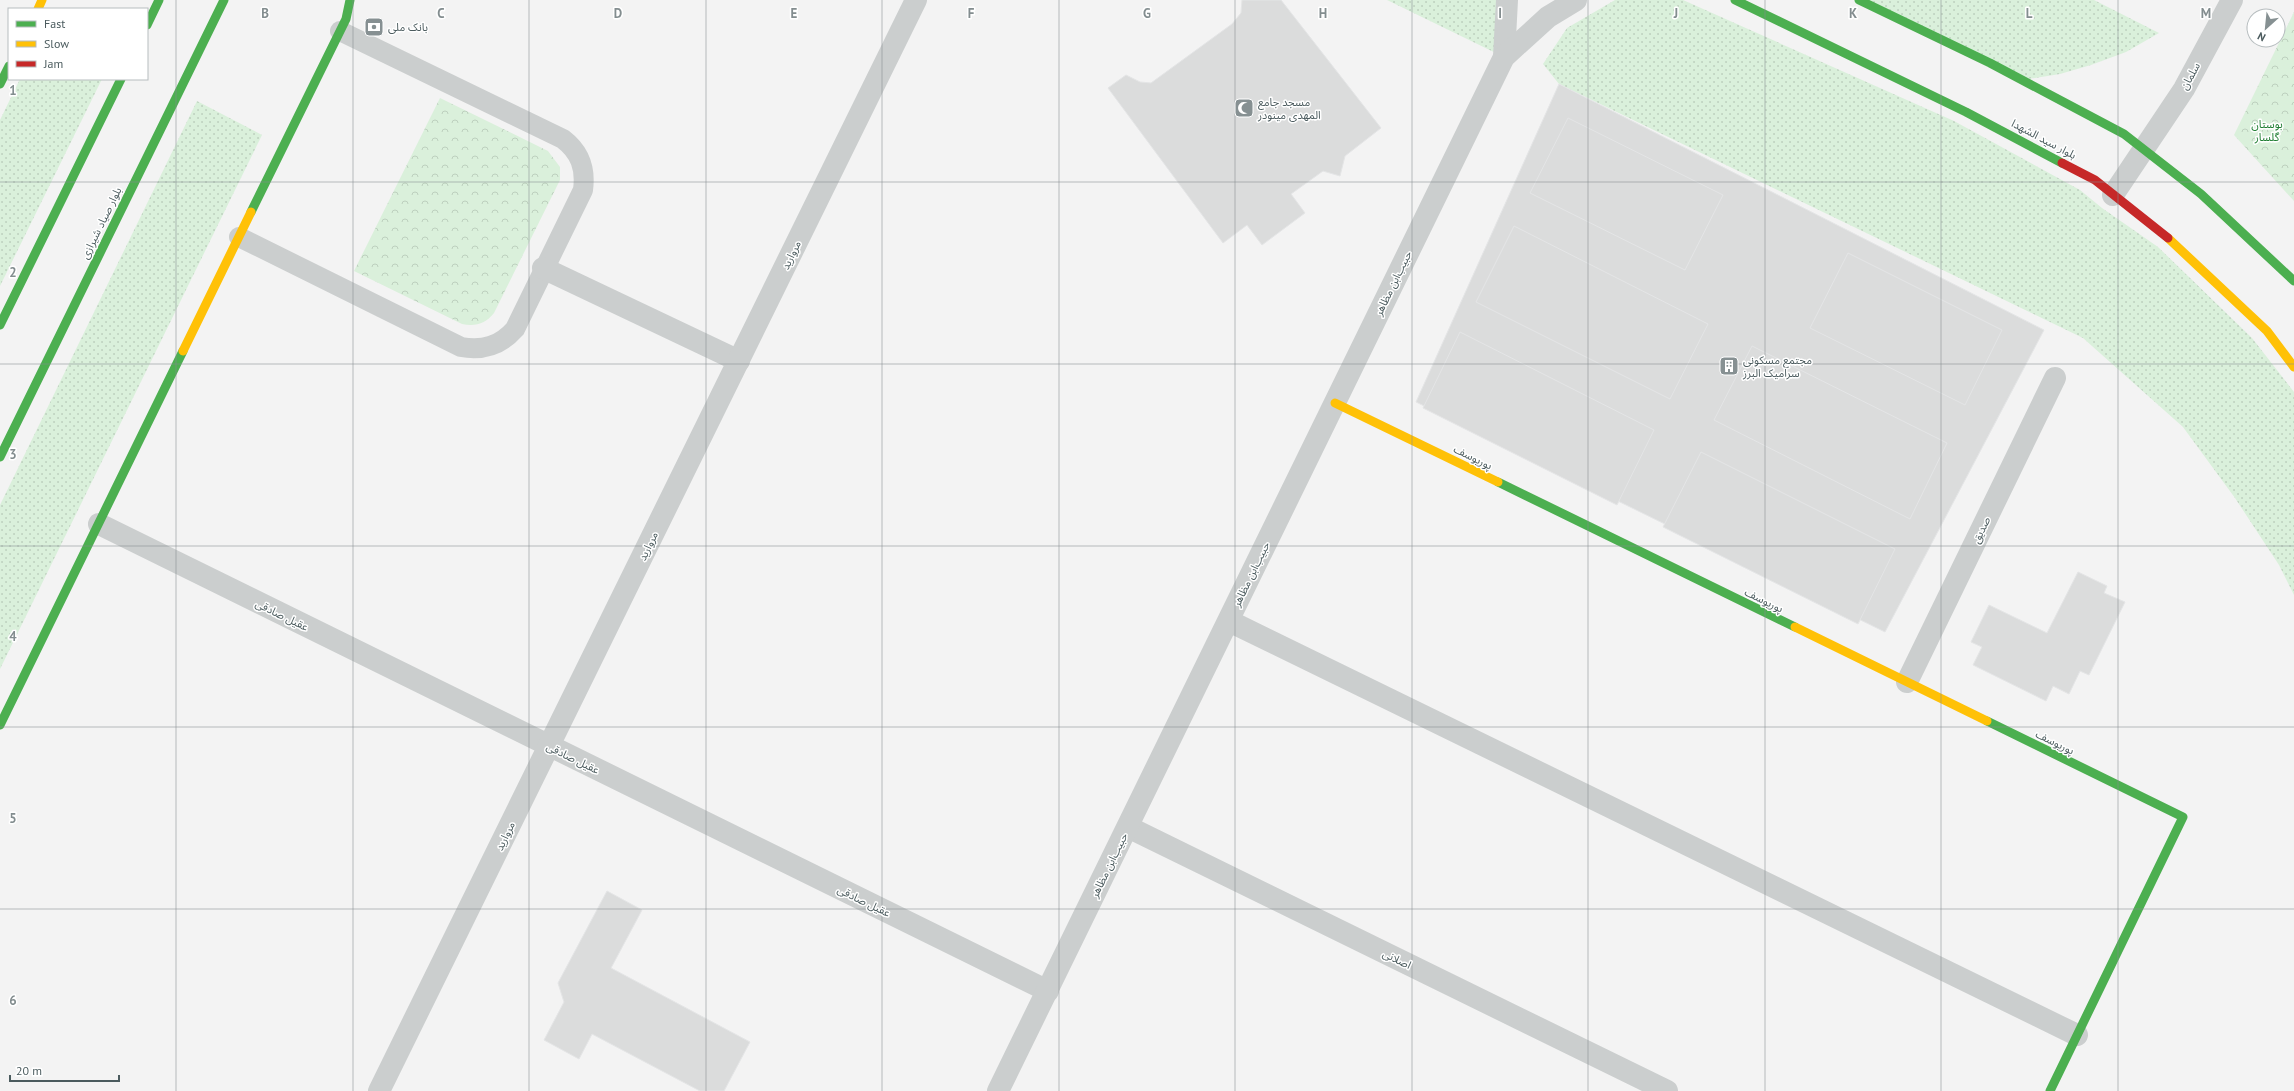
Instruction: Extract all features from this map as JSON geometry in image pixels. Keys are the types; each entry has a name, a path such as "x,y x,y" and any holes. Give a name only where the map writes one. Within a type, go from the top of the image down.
{"main road":[{"path":"148,23 159,0"},
{"name":"بلوار صیاد شیرازی","path":"0,457 224,0"},
{"name":"بلوار سید الشهدا","path":"1735,0 1966,112 2095,180 2165,235 2262,326 2294,367"},
{"path":"1859,0 1990,63 2124,134 2201,194 2294,282"},
{"path":"0,725 345,17"},
{"path":"0,84 8,68"},
{"path":"0,325 120,80"},
{"name":"پوریوسف","path":"1335,403 2183,817 2077,1035"},
{"path":"2050,1091 2077,1035"}],"street":[{"path":"345,17 356,0"},
{"name":"مروارید","path":"379,1091 916,0"},
{"path":"1504,57 1507,0"},
{"path":"1504,57 1548,17 1576,0"},
{"name":"سلمان","path":"2113,195 2184,89 2232,0"},
{"name":"حبیب‌ابن مظاهر","path":"998,1091 1504,57"},
{"path":"543,268 738,361"},
{"name":"صدیق","path":"1906,682 2055,378"},
{"name":"عقیل صادقی","path":"98,524 1048,991"},
{"path":"1228,621 2077,1035"},
{"name":"اصلانی","path":"1128,827 1666,1091"}],"lane":[{"path":"239,237 461,347 473,349 485,348 497,344 515,329 543,268 583,190 583,167 572,146 345,17"}],"green space":[{"path":"1387,0 1507,0 1504,57"},
{"path":"1615,0 1683,0 1954,121 2080,190 2102,208 2158,247 2252,338 2294,392 2294,595 2279,565 2235,498 2183,427 2083,338 1559,84 1543,64 1567,28"},
{"path":"1859,0 2094,0 2159,33 2126,52 2091,65 2060,74 2022,80"},
{"name":"بوستان گلسار","path":"2294,12 2294,201 2234,135 2276,48 2286,48 2286,28"},
{"path":"20,80 102,80 0,286 0,120"},
{"path":"440,98 548,151 560,167 560,180 494,313 484,322 472,325 462,324 354,271"},
{"path":"197,101 262,135 0,669 0,505"}],"building":[{"name":"مسجد جامع المهدی مینودر","path":"1242,0 1281,0 1381,128 1345,156 1340,176 1323,171 1291,194 1305,213 1262,245 1247,225 1223,243 1108,88 1126,75 1140,82 1151,83 1232,24 1241,13"},
{"name":"مجتمع مسکونی سرامیک البرز","path":"1559,84 2044,330 1885,632 1416,402"},
{"path":"1568,118 1723,195 1685,270 1530,193"},
{"path":"1514,226 1708,324 1670,399 1476,302"},
{"path":"1848,253 2002,330 1965,405 1810,328"},
{"path":"1460,332 1654,430 1617,505 1423,408"},
{"path":"1752,346 1947,443 1910,519 1714,420"},
{"path":"1701,452 1895,549 1858,624 1663,527"},
{"path":"2078,572 2107,586 2104,593 2125,602 2089,675 2080,671 2069,694 2053,686 2046,701 1973,665 1982,647 1971,642 1989,605 2047,633"},
{"path":"607,891 642,910 611,968 750,1042 724,1091 700,1091 592,1034 579,1059 544,1040 564,1002 558,983"}],"traffic: fast":[{"path":"148,23 159,0"},
{"path":"0,457 224,0"},
{"path":"251,212 346,19 350,0"},
{"path":"1735,0 1966,112 2062,163"},
{"path":"1859,0 1990,63 2124,134 2201,194 2294,281"},
{"path":"0,84 8,68"},
{"path":"0,325 121,80"},
{"path":"0,725 183,351"},
{"path":"1498,482 1795,627"},
{"path":"1987,721 2183,817 2050,1091"}],"traffic: slow":[{"path":"38,8 42,0"},
{"path":"183,351 251,212"},
{"path":"2168,238 2267,331 2294,367"},
{"path":"1335,403 1498,482"},
{"path":"1795,627 1987,721"}],"traffic: jam":[{"path":"2062,163 2095,180 2168,238"}],"place":[{"name":"بانک ملی","path":"374,27"},
{"name":"مسجد جامع المهدی مینودر","path":"1244,108"},
{"name":"مجتمع مسکونی سرامیک البرز","path":"1729,366"}]}
